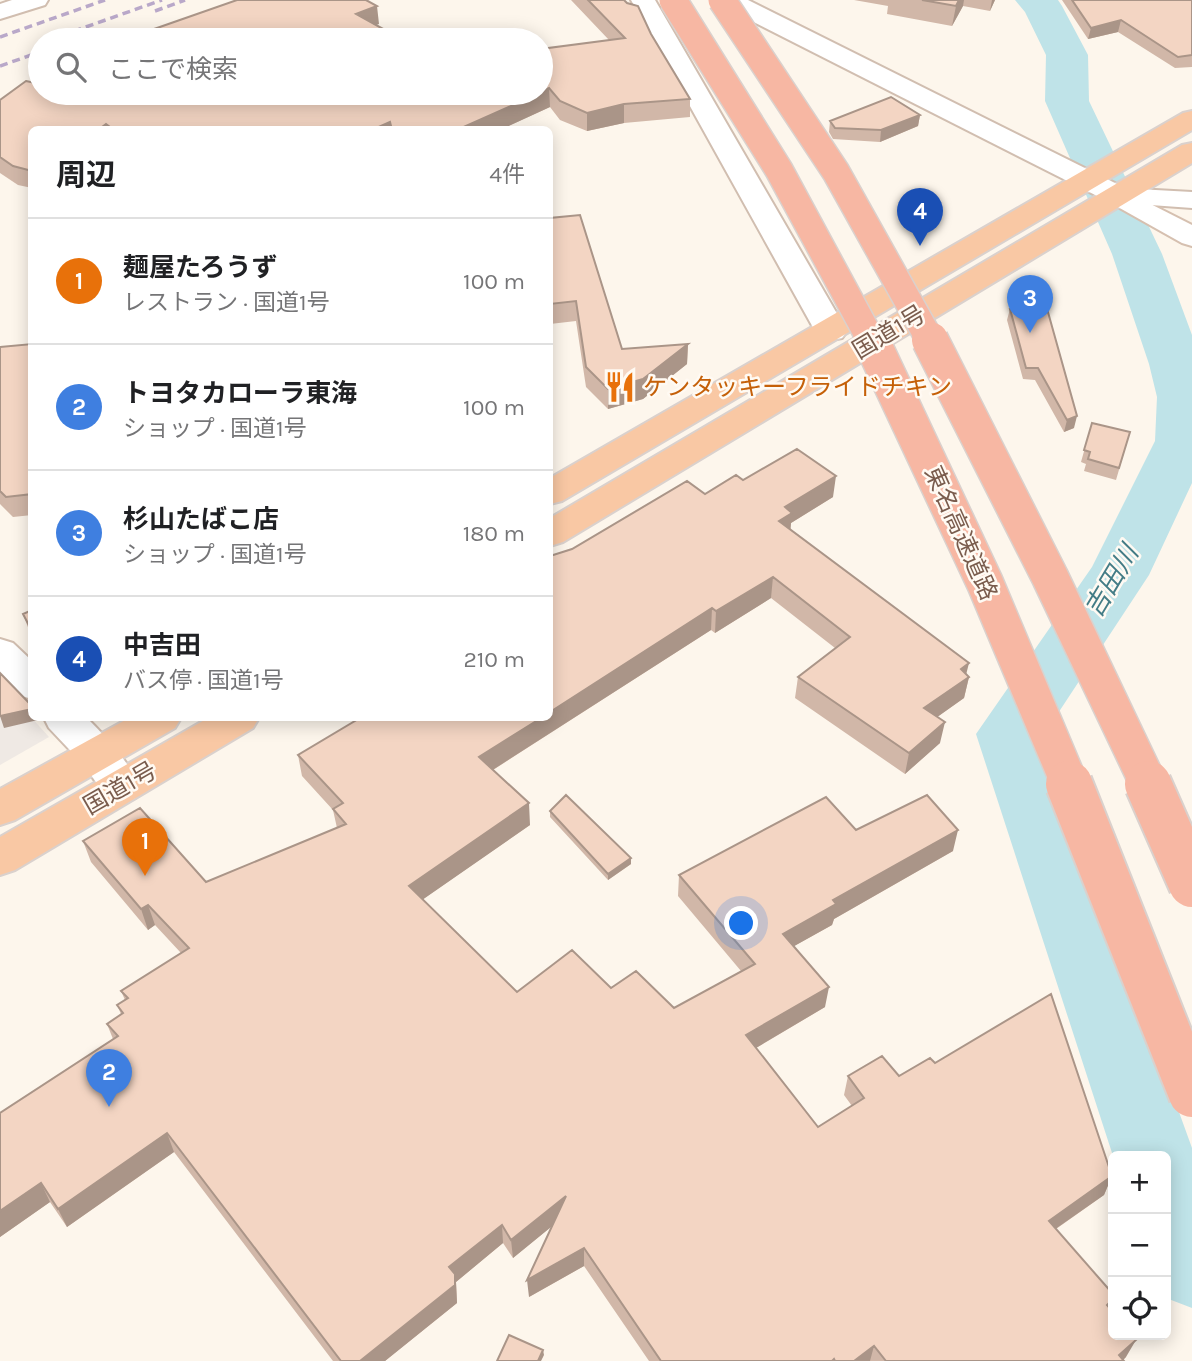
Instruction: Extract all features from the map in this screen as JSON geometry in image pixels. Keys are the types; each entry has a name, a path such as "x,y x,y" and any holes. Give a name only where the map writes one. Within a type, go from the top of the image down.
{"highway":[{"name":"東名高速道路","path":"673,0 779,170 886,367 1007,634 1098,853 1192,1094"},
{"path":"722,0 833,169 939,353 1049,573 1192,884"},
{"name":"国道1号","path":"553,491 1192,119"},
{"name":"国道1号","path":"553,532 1192,151"},
{"name":"国道1号","path":"0,809 156,721"},
{"name":"国道1号","path":"0,858 234,721"}],"street":[{"path":"0,12 36,0"},
{"path":"643,0 721,132 831,331"},
{"path":"729,0 1090,180 1192,237"},
{"path":"1119,196 1192,200"},
{"path":"0,653 28,681"},
{"path":"66,721 98,754 121,788"}],"shaded area":[{"path":"0,683 28,714 28,721 34,721 49,737 0,765"}],"building":[{"path":"237,0 366,0 377,6 356,14 381,28 157,28"},
{"path":"588,0 624,0 638,6 651,34 690,99 624,104 587,113 560,101 553,93 553,47 625,38"},
{"path":"922,0 959,0 956,6"},
{"path":"1072,0 1192,0 1192,55 1178,57 1121,20 1091,28"},
{"path":"26,81 28,105 513,105 466,126 391,126 390,122 381,126 28,126 28,170 13,166 0,157 0,100"},
{"path":"891,97 920,115 881,130 835,128 830,121"},
{"path":"580,215 622,349 688,344 643,379 608,389 586,367 576,301 553,304 553,218"},
{"path":"1046,305 1077,416 1067,420 1038,368 1026,368 1010,309"},
{"path":"28,344 28,494 6,497 0,491 0,347"},
{"path":"1092,423 1130,432 1119,468 1088,459 1090,452 1084,450"},
{"path":"797,449 836,476 785,507 792,513 779,521 969,663 961,669 969,677 924,708 945,722 909,753 798,677 850,637 773,577 716,611 712,608 553,710 553,555 572,549 687,481 705,494 736,475 743,480"},
{"path":"0,673 28,702 28,710 0,716"},
{"path":"355,721 536,721 479,757 529,803 409,886 517,992 572,950 611,988 636,971 674,1008 755,964 679,875 826,797 856,830 927,795 958,830 833,900 836,904 783,934 829,987 746,1035 818,1127 864,1098 848,1076 882,1056 899,1076 930,1058 935,1063 1051,994 1108,1164 1108,1179 1049,1221 1108,1288 1108,1340 1136,1340 1119,1355 1124,1361 886,1361 874,1346 854,1361 661,1361 584,1248 527,1280 566,1196 511,1240 502,1225 449,1267 455,1274 455,1285 360,1361 341,1361 167,1133 58,1209 41,1183 0,1211 0,1113 118,1036 107,1024 123,1013 117,1005 128,998 121,991 189,948 148,905 141,909 83,841 140,808 206,882 346,824 333,809 343,803 298,755"},
{"path":"566,795 631,858 608,874 550,811"},
{"path":"509,1335 543,1350 538,1361 497,1361"}],"waterway":[{"name":"吉田川","path":"1035,0 1042,6 1067,55 1067,101 1137,254 1176,364 1184,397 1183,441 1119,575 1009,734 1152,1151"},
{"name":"吉田川","path":"1171,1205 1192,1267"}],"railway":[{"path":"0,37 105,0"},
{"path":"83,28 162,0"},
{"path":"155,11 185,0"},
{"path":"0,66 28,56"}],"place":[{"name":"中吉田","path":"920,246"},
{"name":"杉山たばこ店","path":"1030,333"},
{"name":"ケンタッキーフライドチキン","path":"620,387"},
{"name":"麺屋たろうず","path":"145,876"},
{"name":"トヨタカローラ東海","path":"109,1107"}]}
